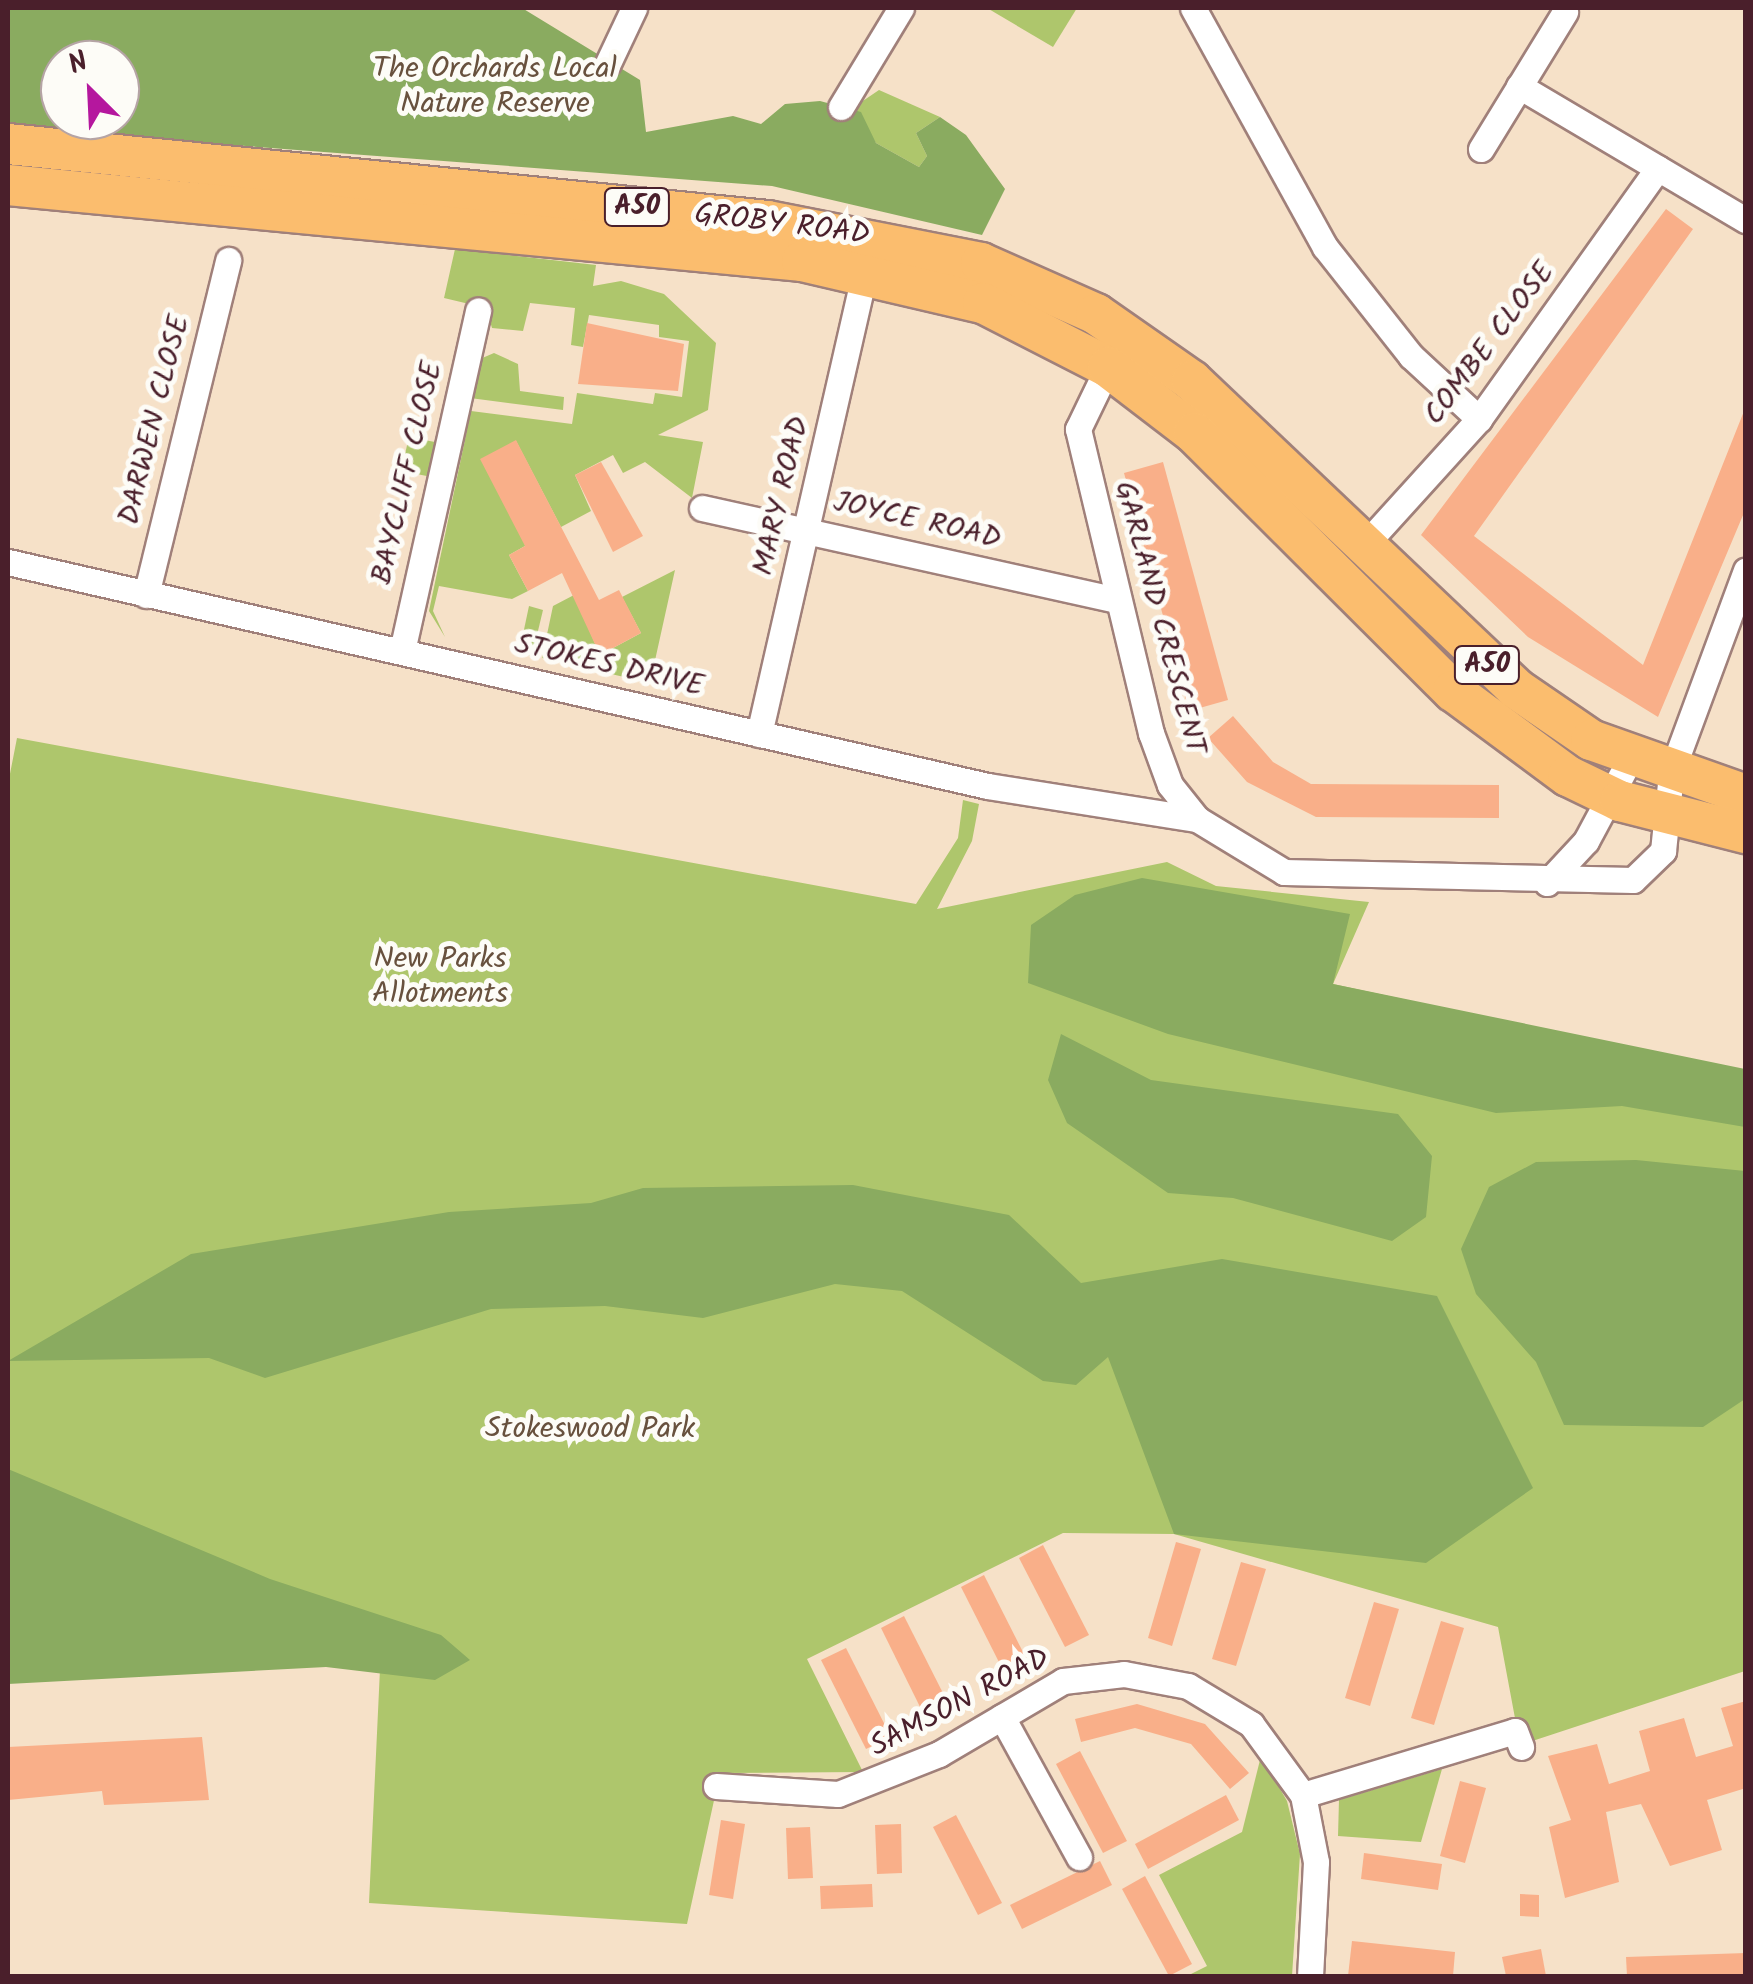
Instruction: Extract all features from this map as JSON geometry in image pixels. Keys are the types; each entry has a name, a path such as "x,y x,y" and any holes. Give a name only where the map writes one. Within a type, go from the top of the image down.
{"main road":[{"name":"GROBY ROAD","path":"8,144 767,221 928,247 1045,288 1122,330 1192,382 1340,546 1453,691 1568,776 1672,817 1746,834"},
{"name":"GROBY ROAD","path":"8,185 865,271 982,304 1108,367 1340,546 1514,688 1631,757 1670,773 1746,794"}],"street":[{"path":"608,63 634,8"},
{"path":"841,107 901,8"},
{"path":"1193,8 1325,247 1411,356 1479,419"},
{"path":"1481,149 1565,12"},
{"path":"1519,86 1746,220"},
{"name":"COMBE CLOSE","path":"1340,546 1479,419 1658,168"},
{"name":"DARWEN CLOSE","path":"146,595 228,260"},
{"name":"MARY ROAD","path":"759,734 809,530 865,271"},
{"name":"BAYCLIFF CLOSE","path":"402,651 478,310"},
{"name":"GARLAND CRESCENT","path":"1108,367 1078,428 1116,600 1170,785 1197,819 1284,872 1617,882"},
{"name":"JOYCE ROAD","path":"702,508 1116,600"},
{"name":"STOKES DRIVE","path":"8,562 759,734 1158,820 1197,819"},
{"path":"1568,776 1586,841 1617,882 1633,880 1662,851 1672,817 1670,773 1746,570"},
{"path":"1547,882 1586,841 1631,757"},
{"name":"SAMSON ROAD","path":"716,1786 838,1794 884,1781 1062,1682 1098,1675 1188,1686 1251,1724 1303,1795 1316,1862 1310,1976"},
{"path":"1002,1717 1079,1857"},
{"path":"1303,1795 1515,1731 1520,1747"}],"green space":[{"name":"The Orchards Local Nature Reserve","path":"8,8 522,8 640,80 646,132 733,116 761,124 785,104 820,101 861,112 876,143 919,167 927,156 916,133 940,117 966,135 1005,189 982,235 772,186 140,138 140,40 40,40 40,130 8,128"},
{"path":"987,8 1077,8 1053,47"},
{"path":"879,90 940,117 916,133 927,156 919,167 876,143 851,109"},
{"path":"455,249 596,265 593,286 621,281 664,294 716,343 708,410 658,435 703,442 692,498 645,462 623,473 613,455 575,475 591,511 561,527 516,441 525,546 509,555 528,591 512,599 439,586 433,611 445,637 429,611 471,411 572,424 577,393 653,404 655,393 682,397 689,341 659,337 659,325 589,315 583,347 571,345 575,308 530,303 523,331 492,328 486,308 444,298"},
{"path":"494,353 518,364 520,391 564,397 563,410 470,398 480,359"},
{"path":"409,437 440,443 432,477 401,471"},
{"path":"675,570 650,683 542,658 553,606 574,595 600,655 641,633 622,597"},
{"path":"529,606 543,610 532,656 519,653"},
{"name":"Stokeswood Park","path":"17,738 916,904 958,838 963,800 979,804 972,841 937,909 1167,862 1216,886 1369,902 1333,984 1745,1073 1745,1671 1520,1745 1498,1627 1174,1534 1063,1533 807,1659 863,1772 720,1773 687,1924 369,1903 380,1669 8,1470 8,784"},
{"path":"1142,878 1350,914 1333,984 1745,1069 1745,1127 1622,1106 1496,1113 1168,1034 1028,983 1031,925 1075,895"},
{"path":"1061,1034 1151,1080 1398,1114 1432,1156 1426,1217 1392,1241 1233,1198 1168,1193 1067,1123 1048,1080"},
{"path":"1636,1160 1745,1171 1745,1399 1703,1427 1564,1425 1536,1362 1476,1294 1461,1249 1489,1187 1536,1162"},
{"path":"853,1185 1009,1215 1081,1283 1222,1259 1437,1296 1533,1488 1426,1563 1174,1534 1108,1357 1076,1385 1043,1381 902,1291 835,1284 703,1318 605,1306 491,1309 265,1378 209,1358 8,1361 191,1254 449,1212 591,1203 643,1188"},
{"path":"8,1469 270,1579 441,1635 470,1660 435,1680 326,1667 8,1684"},
{"path":"1261,1756 1287,1801 1300,1854 1292,1976 1187,1976 1207,1966 1159,1875 1242,1832"},
{"path":"1442,1769 1421,1842 1338,1836 1339,1800"}],"building":[{"path":"1666,209 1693,229 1474,536 1643,665 1746,406 1746,508 1658,717 1528,637 1421,535"},
{"path":"587,323 684,344 678,391 578,384"},
{"path":"516,440 599,600 619,590 641,633 600,655 562,573 528,591 509,555 525,546 480,459"},
{"path":"601,462 643,536 613,552 575,475"},
{"path":"1163,462 1228,700 1189,711 1124,473"},
{"path":"1233,716 1273,762 1311,784 1499,785 1499,818 1316,817 1247,782 1208,738"},
{"path":"1176,1542 1201,1549 1172,1646 1148,1638"},
{"path":"1043,1545 1089,1635 1065,1647 1019,1558"},
{"path":"1241,1562 1266,1569 1236,1666 1212,1659"},
{"path":"984,1575 1030,1666 1007,1678 961,1587"},
{"path":"1374,1602 1399,1609 1370,1706 1345,1698"},
{"path":"904,1616 950,1707 926,1719 881,1628"},
{"path":"1441,1621 1464,1628 1434,1725 1411,1718"},
{"path":"846,1648 891,1737 866,1749 821,1660"},
{"path":"1746,1701 1746,1788 1707,1800 1722,1850 1670,1866 1641,1804 1606,1812 1619,1882 1565,1898 1549,1827 1571,1820 1548,1756 1597,1744 1609,1784 1650,1771 1639,1731 1684,1718 1696,1757 1733,1746 1721,1708"},
{"path":"1137,1704 1205,1724 1249,1773 1230,1789 1191,1744 1135,1728 1081,1742 1075,1719"},
{"path":"202,1737 209,1800 104,1805 102,1791 8,1800 8,1747"},
{"path":"1080,1751 1127,1841 1103,1853 1056,1764"},
{"path":"1460,1781 1486,1788 1465,1863 1440,1856"},
{"path":"1226,1795 1239,1820 1148,1869 1135,1844"},
{"path":"956,1815 1002,1903 978,1915 933,1827"},
{"path":"721,1820 745,1824 733,1899 709,1895"},
{"path":"901,1824 902,1873 877,1874 875,1825"},
{"path":"810,1827 813,1878 788,1879 786,1828"},
{"path":"1364,1853 1442,1864 1438,1890 1361,1879"},
{"path":"1100,1861 1112,1885 1022,1929 1010,1905"},
{"path":"1145,1876 1192,1964 1169,1976 1122,1889"},
{"path":"872,1884 873,1907 821,1909 820,1886"},
{"path":"1520,1894 1539,1895 1539,1917 1520,1916"},
{"path":"1352,1941 1455,1952 1453,1976 1348,1976"},
{"path":"1541,1949 1546,1976 1506,1976 1502,1957"},
{"path":"1746,1953 1746,1976 1627,1976 1626,1957"}],"park label":[{"name":"New Parks Allotments","path":"440,976"}]}
